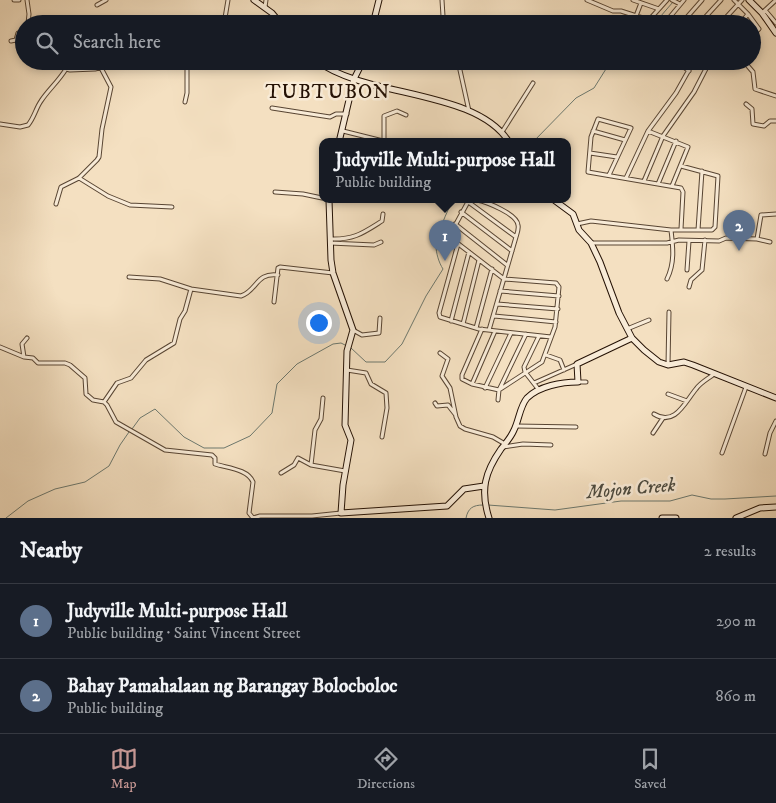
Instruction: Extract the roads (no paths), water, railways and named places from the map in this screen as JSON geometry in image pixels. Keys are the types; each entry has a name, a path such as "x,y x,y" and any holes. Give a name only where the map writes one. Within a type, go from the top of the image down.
{"street":[{"path":"14,0 19,0"},
{"path":"27,0 29,15"},
{"path":"97,6 106,0"},
{"path":"226,15 228,0"},
{"path":"254,0 273,15"},
{"path":"265,7 266,0"},
{"path":"375,15 379,0"},
{"path":"442,0 443,15"},
{"path":"587,0 613,11 633,15"},
{"path":"633,0 659,9"},
{"path":"654,15 667,0"},
{"path":"668,15 675,2 684,0"},
{"path":"689,15 702,0"},
{"path":"707,15 721,0"},
{"path":"734,0 748,14"},
{"path":"728,15 742,0"},
{"path":"748,0 776,23"},
{"path":"763,11 776,0"},
{"path":"636,15 641,3"},
{"path":"763,11 776,33"},
{"path":"772,18 776,15"},
{"path":"11,41 15,40"},
{"path":"0,124 20,127 28,125 40,102 50,89 58,83 65,70"},
{"path":"56,204 61,187 79,178 99,157 102,129 111,87 102,70"},
{"path":"185,102 187,93 186,70"},
{"path":"330,70 354,79 469,111 502,132 506,138"},
{"path":"341,138 349,95 354,79 360,70"},
{"path":"460,70 469,111"},
{"path":"644,181 663,136 694,92 705,70"},
{"path":"751,70 754,89 776,96"},
{"path":"626,178 648,131 676,93 689,71"},
{"path":"502,132 533,83"},
{"path":"746,104 752,109 753,124 764,126 770,121 776,122"},
{"path":"272,108 330,117 336,114 346,114"},
{"path":"386,138 384,116 397,110 406,115"},
{"path":"608,175 631,128 598,119 593,131 588,172 679,187 682,190 681,229"},
{"path":"343,131 373,138"},
{"path":"593,131 625,140"},
{"path":"648,131 676,141 688,148 672,186"},
{"path":"658,184 676,141"},
{"path":"590,153 617,157"},
{"path":"576,224 591,221 671,230 713,230 718,176 681,166"},
{"path":"698,230 702,171"},
{"path":"79,178 108,196 130,205 172,207"},
{"path":"275,192 319,197"},
{"path":"329,203 333,273 354,330 362,335 379,333 380,318"},
{"path":"466,203 450,236 504,279 556,284 559,287 556,322 545,352 546,355 541,363 498,390 485,388 463,380 462,375 482,329"},
{"path":"472,203 516,237"},
{"path":"485,203 498,208 516,220 518,226 489,330"},
{"path":"558,203 570,212 584,238 591,243 627,330 644,350 659,362 668,365 684,362 776,398"},
{"path":"461,212 512,250"},
{"path":"330,241 342,240 362,234 382,222 383,214"},
{"path":"756,215 776,214"},
{"path":"757,239 761,216"},
{"path":"455,224 507,265"},
{"path":"667,279 673,259 671,230"},
{"path":"591,243 757,239 770,242"},
{"path":"689,287 691,280 702,270 705,240"},
{"path":"330,241 374,245 381,242"},
{"path":"687,270 689,241"},
{"path":"458,243 439,314 441,318 476,328 551,337"},
{"path":"451,321 469,252"},
{"path":"463,324 479,260"},
{"path":"274,302 278,268 280,267 333,273"},
{"path":"476,328 492,270"},
{"path":"129,277 160,279 191,288 244,296 264,276 271,274 278,276"},
{"path":"104,402 117,383 131,378 146,360 154,356 161,349 174,343 180,318 185,311 191,288"},
{"path":"500,291 559,296"},
{"path":"497,304 558,309"},
{"path":"668,365 669,312"},
{"path":"494,316 556,322"},
{"path":"627,330 648,320"},
{"path":"342,513 345,472 351,440 345,425 346,370 348,346 354,330"},
{"path":"472,384 496,331"},
{"path":"485,388 511,333"},
{"path":"498,400 498,390 526,334"},
{"path":"539,336 524,366 525,372 539,390"},
{"path":"24,357 22,344 27,338"},
{"path":"534,383 632,338"},
{"path":"0,347 24,357 33,358 38,363 49,364 59,362 70,366 85,378 87,382 86,394 93,400 104,402 116,422 165,450 212,455 215,458 215,464 244,472 252,478 253,482 249,514 253,518 260,516 312,516 447,506 464,489 484,486"},
{"path":"440,353 448,359 442,376 450,388 460,426 493,437 504,445 512,447 515,444 551,445"},
{"path":"546,355 560,360 564,370"},
{"path":"578,364 578,382"},
{"path":"346,370 366,373 371,384 386,392 387,408 382,436"},
{"path":"654,414 662,418 669,418 678,413 697,387 714,374"},
{"path":"488,518 484,486 488,470 516,426 524,401 539,390 563,382 586,382"},
{"path":"722,453 746,387"},
{"path":"668,394 687,402"},
{"path":"311,465 315,430 321,419 323,398"},
{"path":"435,404 437,406 448,405 456,414"},
{"path":"653,433 662,418"},
{"path":"765,454 770,433 776,421"},
{"path":"516,426 576,427"},
{"path":"281,474 294,465 298,458 311,465 345,472"},
{"path":"736,518 745,516 760,508 776,506"},
{"path":"662,518 674,518"}],"waterway":[{"path":"662,15 673,2"},
{"path":"537,138 576,98 594,88 605,70"},
{"path":"351,348 366,362 385,362 402,344 426,296 443,269 438,258 436,246 440,229 452,203"},
{"path":"132,429 140,418 155,409 184,437 204,448 224,448 250,436 272,413 277,384 297,364 333,344 341,343 345,345"},
{"path":"6,518 28,501 55,489 85,482 109,466 129,432"},
{"name":"Mojon Creek","path":"488,505 555,510 621,501 670,501 692,495 711,499 776,496"},
{"name":"Mojon Creek","path":"466,518 472,508 483,505"}],"place":[{"name":"Bahay Pamahalaan ng Barangay Bolocboloc","path":"739,251"},
{"name":"Judyville Multi-purpose Hall","path":"445,261"}],"district":[{"name":"TUBTUBON","path":"328,92"}]}
